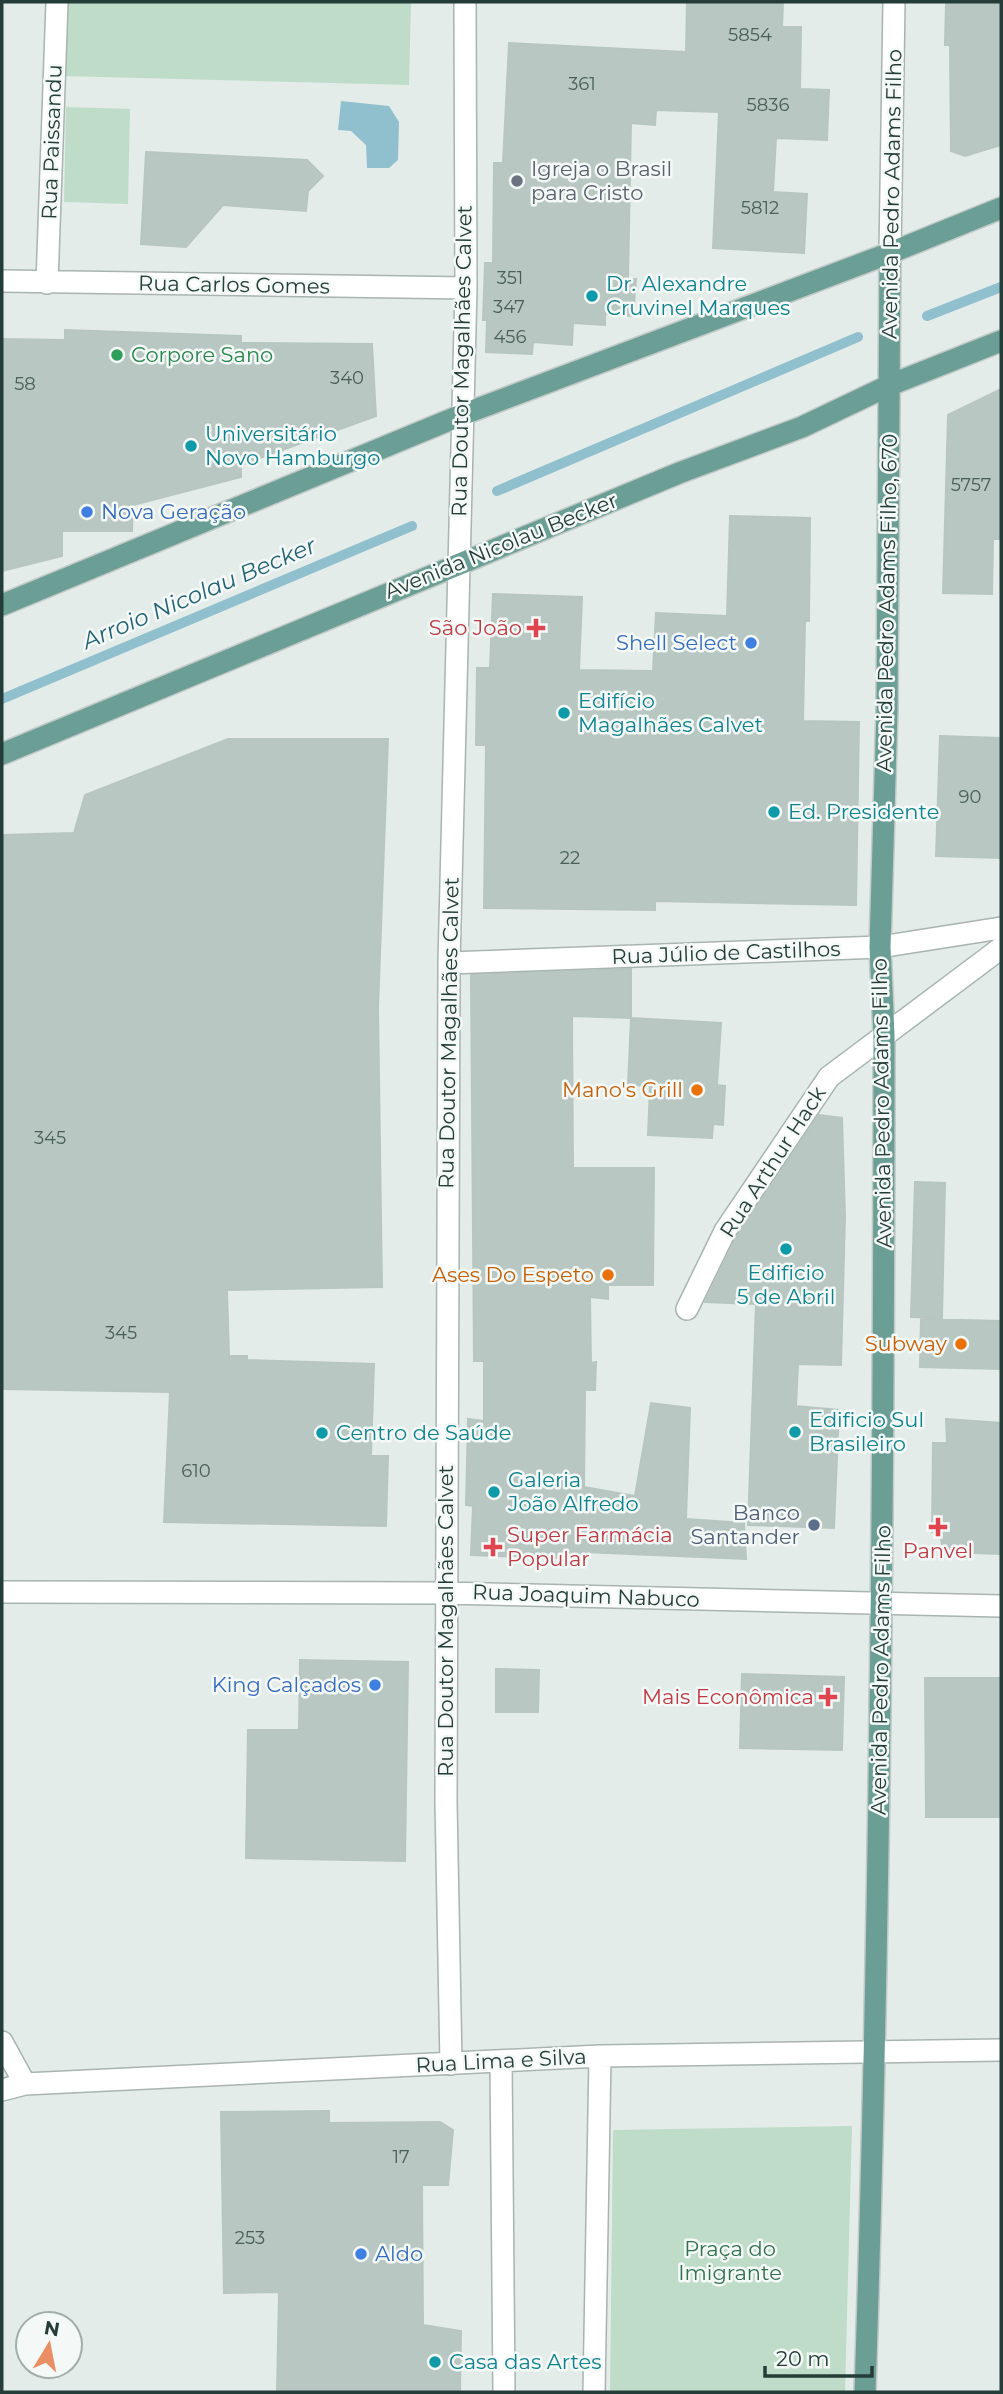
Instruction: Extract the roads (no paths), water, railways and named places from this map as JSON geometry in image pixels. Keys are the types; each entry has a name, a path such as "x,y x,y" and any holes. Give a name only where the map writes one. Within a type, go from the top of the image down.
{"main road":[{"path":"2,605 464,414 890,253 1001,208"},
{"name":"Avenida Pedro Adams Filho","path":"890,253 891,385"},
{"name":"Avenida Nicolau Becker","path":"2,754 680,473 802,427 891,385 1001,341"},
{"name":"Avenida Pedro Adams Filho, 670","path":"880,947 891,385"},
{"name":"Avenida Pedro Adams Filho","path":"865,2392 877,2051 883,1604 884,1035 880,947"}],"street":[{"name":"Rua Paissandu","path":"47,283 57,2"},
{"name":"Rua Doutor Magalhães Calvet","path":"451,2064 445,1593 449,963 457,565 464,414 465,2"},
{"name":"Avenida Pedro Adams Filho","path":"890,253 894,2"},
{"name":"Rua Carlos Gomes","path":"2,281 466,288"},
{"name":"Rua Júlio de Castilhos","path":"449,963 880,947 1001,928"},
{"name":"Rua Arthur Hack","path":"687,1309 725,1231 829,1077 1001,948"},
{"name":"Rua Joaquim Nabuco","path":"2,1592 445,1593 1001,1606"},
{"path":"2,2042 25,2084"},
{"name":"Rua Lima e Silva","path":"2,2090 25,2084 600,2056 1001,2050"},
{"path":"594,2392 600,2056"},
{"path":"501,2062 505,2392"}],"water":[{"path":"341,101 389,106 399,122 398,160 389,168 367,168 366,145 351,131 338,130"}],"waterway":[{"name":"Arroio Nicolau Becker","path":"927,316 1001,287"},
{"name":"Arroio Nicolau Becker","path":"497,491 858,337"},
{"name":"Arroio Nicolau Becker","path":"2,699 412,526"}],"place":[{"name":"Igreja o Brasil para Cristo","path":"517,181"},
{"name":"Dr. Alexandre Cruvinel Marques","path":"592,296"},
{"name":"Corpore Sano","path":"117,355"},
{"name":"Universitário Novo Hamburgo","path":"191,446"},
{"name":"Nova Geração","path":"87,512"},
{"name":"São João","path":"536,628"},
{"name":"Shell Select","path":"751,643"},
{"name":"Edifício Magalhães Calvet","path":"564,713"},
{"name":"Ed. Presidente","path":"774,812"},
{"name":"Mano's Grill","path":"697,1090"},
{"name":"Edificio 5 de Abril","path":"786,1249"},
{"name":"Ases Do Espeto","path":"608,1275"},
{"name":"Subway","path":"961,1344"},
{"name":"Edificio Sul Brasileiro","path":"795,1432"},
{"name":"Centro de Saúde","path":"322,1433"},
{"name":"Galeria João Alfredo","path":"494,1492"},
{"name":"Banco Santander","path":"814,1525"},
{"name":"Panvel","path":"938,1527"},
{"name":"Super Farmácia Popular","path":"493,1547"},
{"name":"King Calçados","path":"375,1685"},
{"name":"Mais Econômica","path":"828,1697"},
{"name":"Aldo","path":"361,2254"},
{"name":"Casa das Artes","path":"435,2362"}],"park label":[{"name":"Praça do Imigrante","path":"730,2261"}]}
